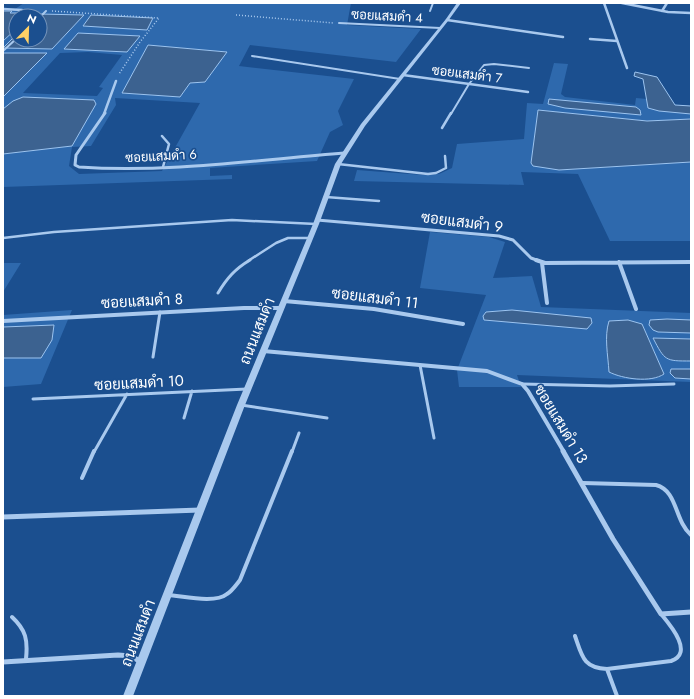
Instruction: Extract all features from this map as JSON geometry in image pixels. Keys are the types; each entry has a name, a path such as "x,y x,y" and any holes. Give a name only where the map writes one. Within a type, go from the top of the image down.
{"street":[{"name":"ถนนแสมดำ","path":"128,696 247,389 317,222 324,197 338,164 364,125 459,3"},
{"path":"604,3 627,68"},
{"path":"622,3 662,11 691,13"},
{"path":"662,11 667,3"},
{"path":"447,20 563,37"},
{"path":"590,39 617,41"},
{"name":"ซอยแสมดำ 7","path":"402,77 528,92"},
{"name":"ซอยแสมดำ 6","path":"116,81 105,112 76,155 75,165 86,169 163,167 344,154"},
{"name":"ซอยแสมดำ 9","path":"317,222 499,236 512,240 531,258 542,263"},
{"path":"618,262 636,309"},
{"path":"547,303 542,263 691,262"},
{"name":"ซอยแสมดำ 8","path":"3,321 283,305"},
{"name":"ซอยแสมดำ 11","path":"283,305 360,307 406,313 463,324"},
{"name":"ซอยแสมดำ 13","path":"263,351 420,363 487,371 522,384 534,401 613,539 661,614"},
{"path":"3,517 200,510"},
{"path":"661,614 691,612"},
{"path":"3,662 26,659 118,655 131,656 142,662"}],"lane":[{"path":"430,11 433,3"},
{"name":"ซอยแสมดำ 4","path":"339,23 440,28"},
{"path":"252,56 402,77"},
{"path":"442,128 469,84 487,64 529,68"},
{"path":"162,136 169,144 163,167"},
{"path":"338,164 436,174 446,168 445,156"},
{"path":"324,197 379,201"},
{"path":"3,238 54,232 232,220 317,222"},
{"path":"218,293 227,278 237,268 276,243 288,238 310,238"},
{"path":"153,357 160,312"},
{"path":"420,363 434,438"},
{"path":"522,384 610,386 633,384 674,384"},
{"name":"ซอยแสมดำ 10","path":"33,399 247,389"},
{"path":"184,418 192,391"},
{"path":"82,478 89,460 127,394"},
{"path":"241,405 327,418"},
{"path":"168,595 214,599 224,597 232,590 240,580 299,433"},
{"path":"582,483 656,485 664,487 669,492 680,523 685,531 691,535"},
{"path":"576,636 583,659 588,665 597,670 671,661 680,657 683,652 683,644 661,614"},
{"path":"12,617 24,627 28,638 26,659"},
{"path":"607,669 617,696"}],"path":[{"path":"48,11 159,18 136,48 116,81"},
{"name":"ซอยแสมดำ 4","path":"236,16 339,23"}],"shaded area":[{"path":"24,3 351,3 347,25 421,29 396,62 250,45 239,66 354,79 338,111 343,125 330,132 317,161 210,168 210,176 232,175 232,179 3,187 3,154 72,146 13,101 3,109 3,97 46,53 3,53 3,48 52,49 83,15 48,14 48,8 16,8","holes":["91,15 153,18 146,30 83,26","148,45 226,52 205,82 190,82 180,97 122,93","88,52 122,55 99,87 103,88 97,96 23,93 60,53","115,98 200,103 162,171 79,174 69,166 72,147 91,146 116,105"]},
{"path":"3,11 8,11 8,36 3,41"},
{"path":"48,14 84,15 52,49 3,48 8,43 8,48 48,48"},
{"path":"91,15 153,18 147,30 83,26"},
{"path":"78,33 140,36 127,52 64,49"},
{"path":"8,36 8,43 3,48 3,41"},
{"path":"148,45 227,52 205,82 190,83 180,97 122,93"},
{"path":"3,53 47,53 3,97"},
{"path":"554,63 568,64 561,94 565,97 635,105 636,98 647,99 648,108 691,114 691,119 648,121 538,110 531,163 559,170 691,162 691,241 610,241 578,174 521,172 524,185 354,181 357,170 423,175 439,174 452,168 457,144 524,139 527,103 543,104"},
{"path":"635,72 657,77 675,105 691,106 691,114 659,111 648,108 643,79 634,76"},
{"path":"23,97 94,100 96,104 72,146 3,154 3,109 13,101"},
{"path":"549,99 636,107 640,110 641,115 565,108 548,104"},
{"path":"538,110 647,121 691,119 691,162 559,170 533,166 531,163"},
{"path":"430,232 489,237 505,242 493,278 532,276 541,307 691,313 691,320 650,320 658,332 691,333 691,339 653,338 660,351 667,358 676,361 691,361 691,369 671,369 675,378 691,379 691,382 517,375 521,387 459,387 457,370 486,295 420,288","holes":["591,318 587,328 511,321","628,320 642,324 664,374 657,378"]},
{"path":"3,263 21,263 3,292"},
{"path":"72,310 41,384 3,387 3,358 41,358 54,325 3,327 3,315"},
{"path":"512,310 591,318 592,323 587,329 484,320 483,316 486,312"},
{"path":"628,320 642,324 664,374 658,377 637,379 622,377 609,372 607,340 609,321"},
{"path":"650,320 691,320 691,333 658,332 653,330 649,325"},
{"path":"54,325 52,340 41,358 3,358 3,327"},
{"path":"653,338 691,339 691,361 676,361 667,358 660,351"},
{"path":"671,369 691,369 691,379 675,378 670,373"}]}
